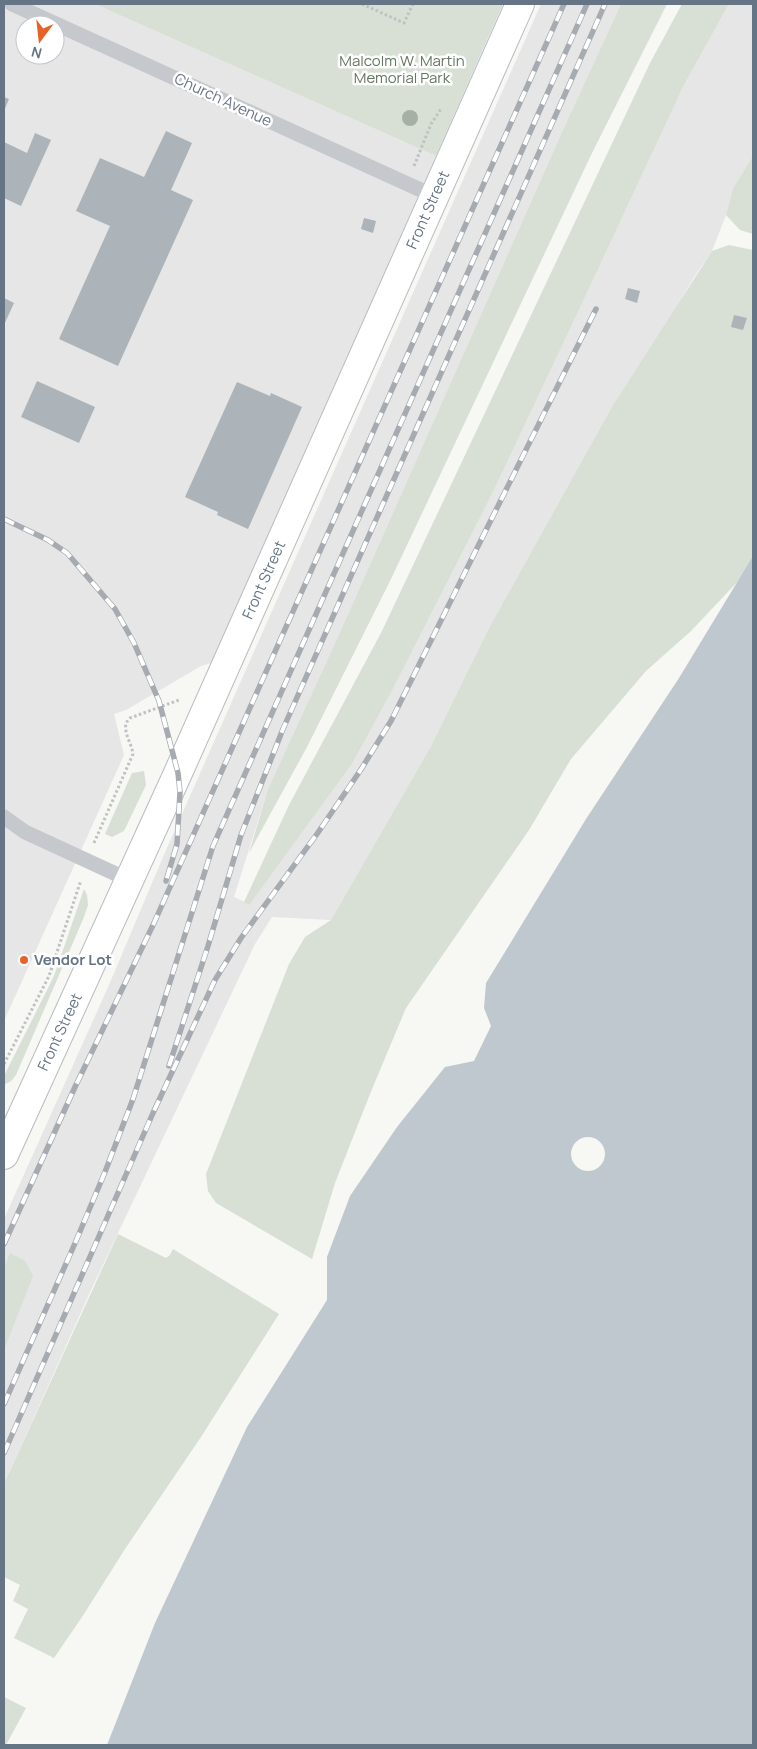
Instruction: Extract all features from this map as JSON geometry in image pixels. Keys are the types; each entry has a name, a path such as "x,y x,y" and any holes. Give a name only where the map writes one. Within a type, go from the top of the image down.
{"street":[{"name":"Front Street","path":"4,1155 194,738 520,4"}],"lane":[{"name":"Church Avenue","path":"12,4 434,196"},
{"path":"4,817 25,832 129,880"}],"path":[{"path":"362,4 404,23 412,4"},
{"path":"418,154 431,124 441,110"},
{"path":"99,830 133,754 125,728 126,723 130,718 179,700 182,692"},
{"path":"4,1064 49,976 80,883"}],"shaded area":[{"path":"4,4 95,4 436,156 211,663 201,666 126,710 114,714 124,755 4,1021"},
{"path":"541,4 621,4 268,789 234,897 249,904 352,764 394,687 492,494 684,85 729,4 753,4 753,156 733,188 726,215 712,251 694,277 487,632 431,746 331,920 272,917 255,944 91,1290 4,1484 4,1219"},
{"path":"753,556 753,1745 107,1745 155,1623 247,1427 327,1300 327,1257 350,1196 397,1127 445,1067 474,1061 491,1026 484,1008 486,983 586,819 679,678"}],"green space":[{"name":"Malcolm W. Martin Memorial Park","path":"95,4 503,4 436,156"},
{"path":"621,4 667,4 592,153 391,579 307,747 249,853 268,789"},
{"path":"682,4 729,4 684,85 492,494 394,687 352,764 249,905 244,902 289,805 382,631 650,63"},
{"path":"753,156 753,234 740,230 726,215 733,188"},
{"path":"729,245 753,250 753,556 741,578 691,631 646,671 571,759 529,830 406,1008 335,1183 312,1259 216,1203 208,1191 206,1174 289,964 305,937 331,920 431,746 487,632 612,407 712,251"},
{"path":"144,771 146,785 124,831 112,837 105,834 132,773"},
{"path":"84,889 88,905 84,917 16,1075 4,1085 4,1076 54,976"},
{"path":"118,1234 166,1258 173,1249 279,1314 201,1437 54,1658 14,1638 28,1609 13,1601 20,1585 4,1577 4,1484"},
{"path":"10,1253 25,1261 33,1276 4,1350 4,1268"},
{"path":"4,1697 26,1708 6,1745 4,1745"}],"pier":[{"path":"588,1137 600,1142 605,1154 600,1166 588,1171 576,1166 571,1154 576,1142"}],"building":[{"path":"4,97 9,99 4,111"},
{"path":"166,131 192,143 171,190 193,200 118,366 59,339 110,226 76,211 100,158 144,177"},
{"path":"35,133 51,140 21,206 4,198 4,142 27,153"},
{"path":"364,218 376,221 373,233 361,229"},
{"path":"628,288 640,291 637,303 625,299"},
{"path":"4,298 14,303 4,325"},
{"path":"734,315 747,318 743,330 731,327"},
{"path":"37,381 95,407 79,443 21,417"},
{"path":"237,382 270,396 271,393 302,407 248,529 217,515 218,512 185,497"}],"railway":[{"path":"4,1244 75,1087 154,923 564,4"},
{"path":"4,1404 76,1241 133,1099 213,846 587,4"},
{"path":"169,1066 208,946 241,835 283,729 605,4"},
{"path":"4,1453 153,1113 215,980 241,938 317,834 360,771 391,721 596,309"},
{"path":"4,519 48,540 67,553 115,609 134,643 159,701 178,773 180,792 177,844 166,881"}],"place":[{"name":"Vendor Lot","path":"24,960"}]}
